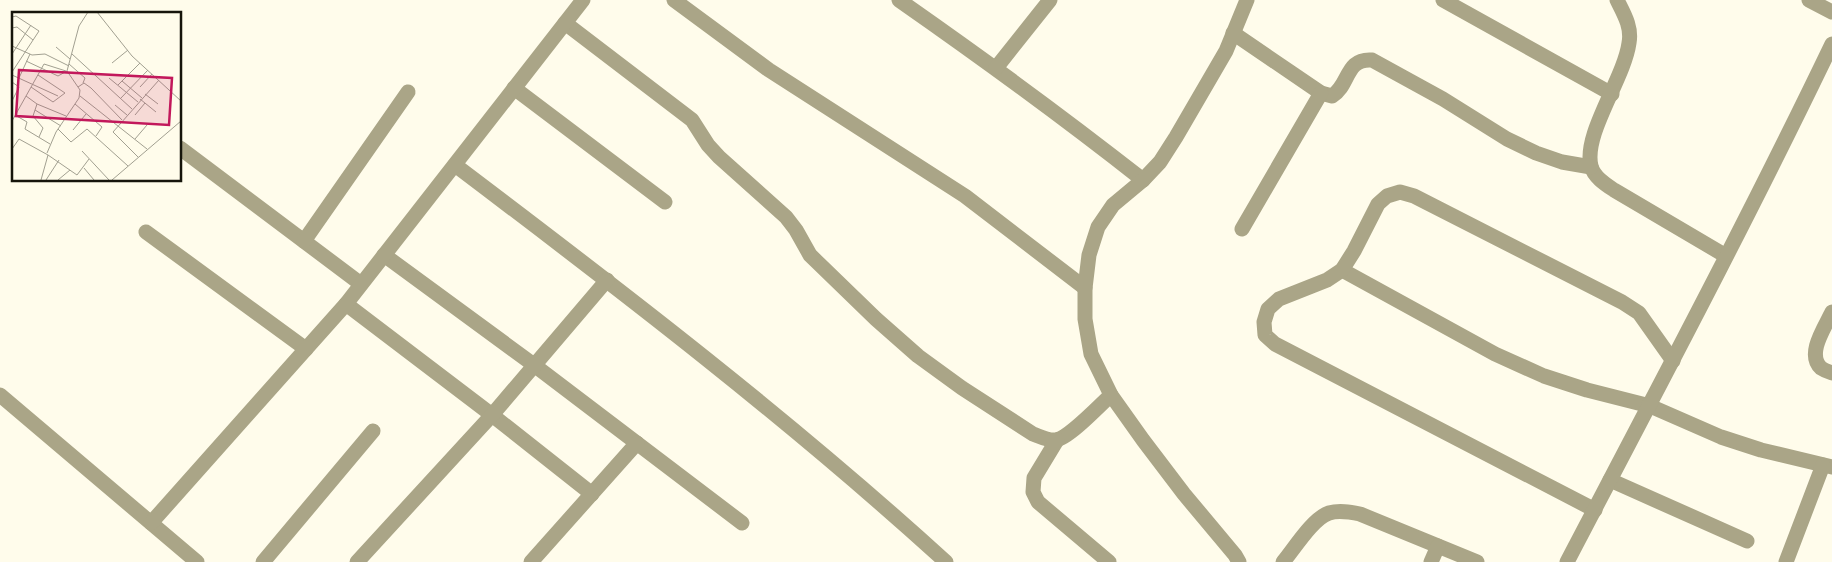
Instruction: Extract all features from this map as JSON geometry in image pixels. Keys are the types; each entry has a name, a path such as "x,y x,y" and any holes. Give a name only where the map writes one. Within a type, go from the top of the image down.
{"street":[{"path":"151,523 346,304 583,0"},
{"path":"674,0 769,70 965,196 1085,288"},
{"path":"899,0 996,68 1143,180"},
{"path":"996,68 1050,0"},
{"path":"1239,562 1172,479 1111,395 1091,354 1085,319 1085,288 1089,256 1098,227 1113,205 1143,180 1160,162 1226,51 1247,0"},
{"path":"1442,0 1612,94"},
{"path":"1617,0 1628,20 1630,42 1624,64 1594,133 1590,149 1591,167 1599,179 1614,190 1726,256"},
{"path":"1809,0 1832,12"},
{"path":"565,23 692,120 708,145 719,157 786,217 796,230 810,255 876,319 918,356 962,388 1033,434 1046,439 1057,440 1067,435 1111,395"},
{"path":"1233,33 1321,93 1332,96 1339,91 1353,65 1362,60 1372,60 1536,153 1562,162 1591,167"},
{"path":"1567,562 1650,406 1782,148 1832,44"},
{"path":"514,88 665,202"},
{"path":"304,241 408,92"},
{"path":"1242,229 1321,93"},
{"path":"181,149 361,284"},
{"path":"455,165 607,280 787,426 946,562"},
{"path":"1594,510 1275,344 1266,335 1264,322 1268,309 1280,299 1327,280 1342,270 1354,252 1378,204 1387,196 1400,192 1414,196 1622,302 1639,313 1673,361"},
{"path":"146,232 306,349"},
{"path":"384,255 534,365 742,523"},
{"path":"1342,270 1496,354 1544,376 1650,406 1720,437 1761,450 1828,466 1786,562"},
{"path":"357,562 492,415 607,280"},
{"path":"346,304 592,494"},
{"path":"1832,312 1816,347 1815,359 1821,368 1832,373"},
{"path":"0,395 198,562"},
{"path":"263,562 374,432"},
{"path":"1057,440 1034,478 1033,492 1038,502 1109,562"},
{"path":"531,562 637,443"},
{"path":"1610,480 1747,541"},
{"path":"1283,562 1312,526 1327,514 1342,511 1360,514 1477,562"},
{"path":"1431,562 1438,546"}]}
